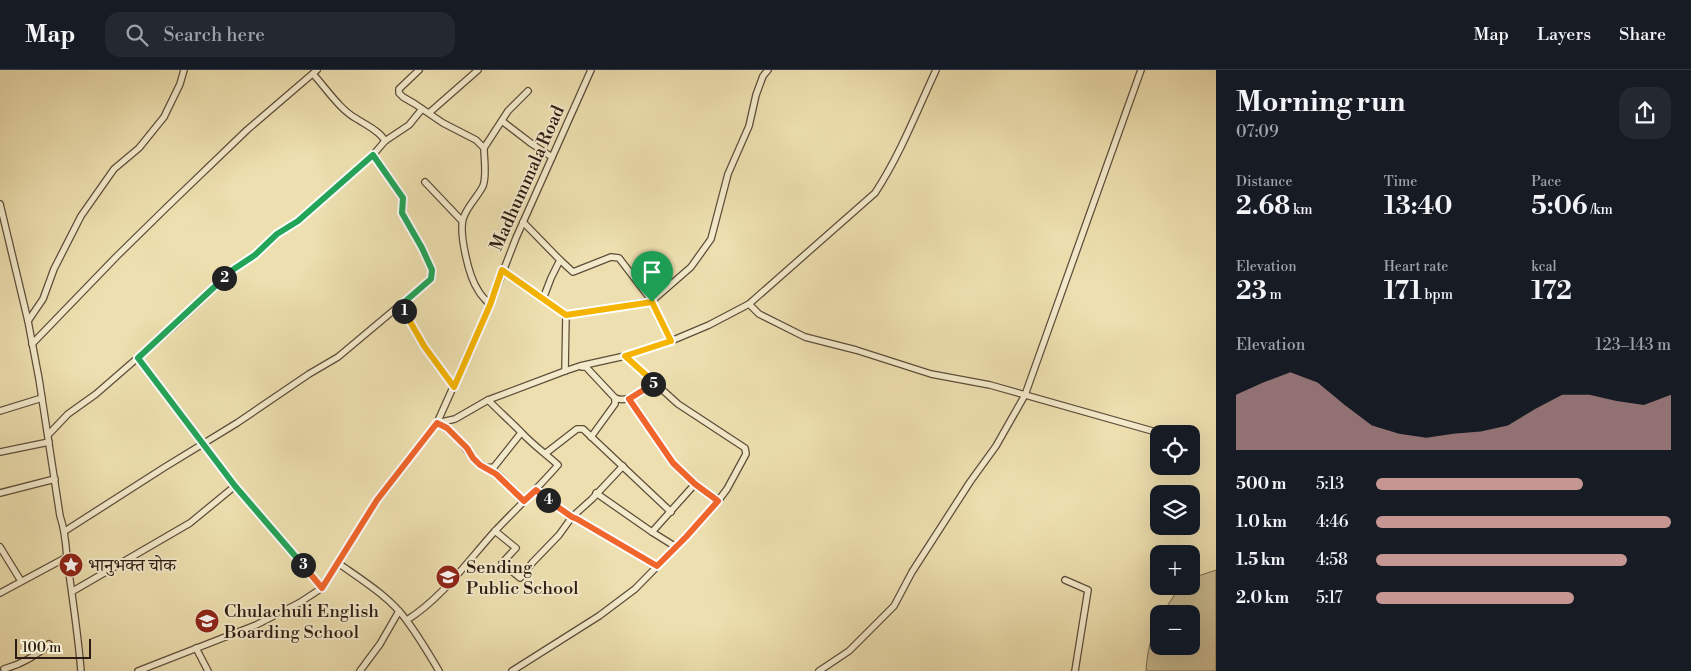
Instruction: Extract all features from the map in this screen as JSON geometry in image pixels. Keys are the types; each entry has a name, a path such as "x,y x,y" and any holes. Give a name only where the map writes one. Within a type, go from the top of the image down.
{"street":[{"path":"28,321 43,299 54,269 81,216 114,169 139,148 164,117 180,84 184,70"},
{"path":"419,70 400,89 399,93 402,97 426,111 443,124 476,140 484,148"},
{"path":"48,434 68,414 96,394 138,358 232,270 255,255 277,234 298,221 373,155 385,141 409,125 478,70"},
{"name":"Madhummala Road","path":"138,671 256,624 299,603 322,588 377,500 437,423 490,305 502,270 591,70"},
{"path":"502,270 566,315 652,302 691,266 711,239 728,174 749,126 756,95 763,76 768,70"},
{"path":"437,423 455,418 488,400 565,371 625,356 671,341 709,325 749,304 875,193 906,134 936,70"},
{"path":"819,671 848,651 894,606 912,572 970,482 996,446 1025,395 1141,70"},
{"path":"32,344 117,256 247,130 315,72 342,108 381,135 385,141"},
{"path":"490,305 477,290 468,263 463,244 462,221 466,211 483,186 484,148 508,111 528,91"},
{"path":"502,121 552,157"},
{"path":"65,531 203,445 308,374 338,357 431,279 432,270 412,228 402,213 403,198 373,155"},
{"path":"425,182 462,221"},
{"path":"0,204 28,321 42,398 60,516 65,531 64,540 73,591 81,671"},
{"path":"523,222 573,272 611,257 619,258 652,302 671,341"},
{"path":"543,299 560,260"},
{"path":"749,304 759,314 805,337 856,350 931,374 990,385 1150,430"},
{"path":"401,305 424,346 454,387"},
{"path":"565,371 566,315"},
{"path":"512,671 599,616 635,589 718,501 727,489 746,454 745,448 678,404 625,356"},
{"path":"138,358 235,486 322,588"},
{"path":"580,366 586,368 615,398 621,400 629,399 655,383"},
{"path":"0,411 42,398"},
{"path":"591,437 615,404 615,398"},
{"path":"629,399 673,463 695,484 718,501"},
{"path":"407,620 423,610 449,584 495,531 558,465 521,433 516,425 508,421 488,400"},
{"path":"437,423 447,428 456,436 473,458 496,474 524,501"},
{"path":"546,453 577,429 583,428 632,477 671,512"},
{"path":"485,468 494,467 521,433"},
{"path":"0,452 49,442"},
{"path":"495,531 516,548 502,563 520,578 559,535 572,517 623,466"},
{"path":"0,493 54,480"},
{"path":"652,532 695,484"},
{"path":"73,591 190,522 235,486"},
{"path":"536,490 572,517 615,540 657,566"},
{"path":"596,493 676,547"},
{"path":"712,506 718,501"},
{"path":"0,548 21,581"},
{"path":"0,593 67,557"},
{"path":"338,564 378,592 399,611 407,620 439,671"},
{"path":"1065,580 1088,590 1075,671"},
{"path":"360,671 380,644 399,611"},
{"path":"0,663 4,670 20,665 48,644"},
{"path":"196,648 208,671"}],"shaded area":[{"path":"1216,570 1216,671 1146,671 1150,644 1150,655 1200,655 1200,605 1168,605 1174,595 1200,595 1200,575"}],"place":[{"name":"भानुभक्त चोक","path":"71,565"},
{"name":"Sending Public School","path":"448,577"},
{"name":"Chulachuli English Boarding School","path":"207,621"}],"route":[{"path":"373,155 403,198 402,213 412,228 432,270 431,279 401,305 424,346 454,387 490,305 502,270 566,315 652,302 671,341 625,356 655,383 629,399 673,463 695,484 718,501 657,566 615,540 572,517 536,490 524,501 496,474 480,465 456,436 447,428 437,423 377,500 322,588 235,486 138,358 232,270 255,255 277,234 298,221 373,155"}]}
